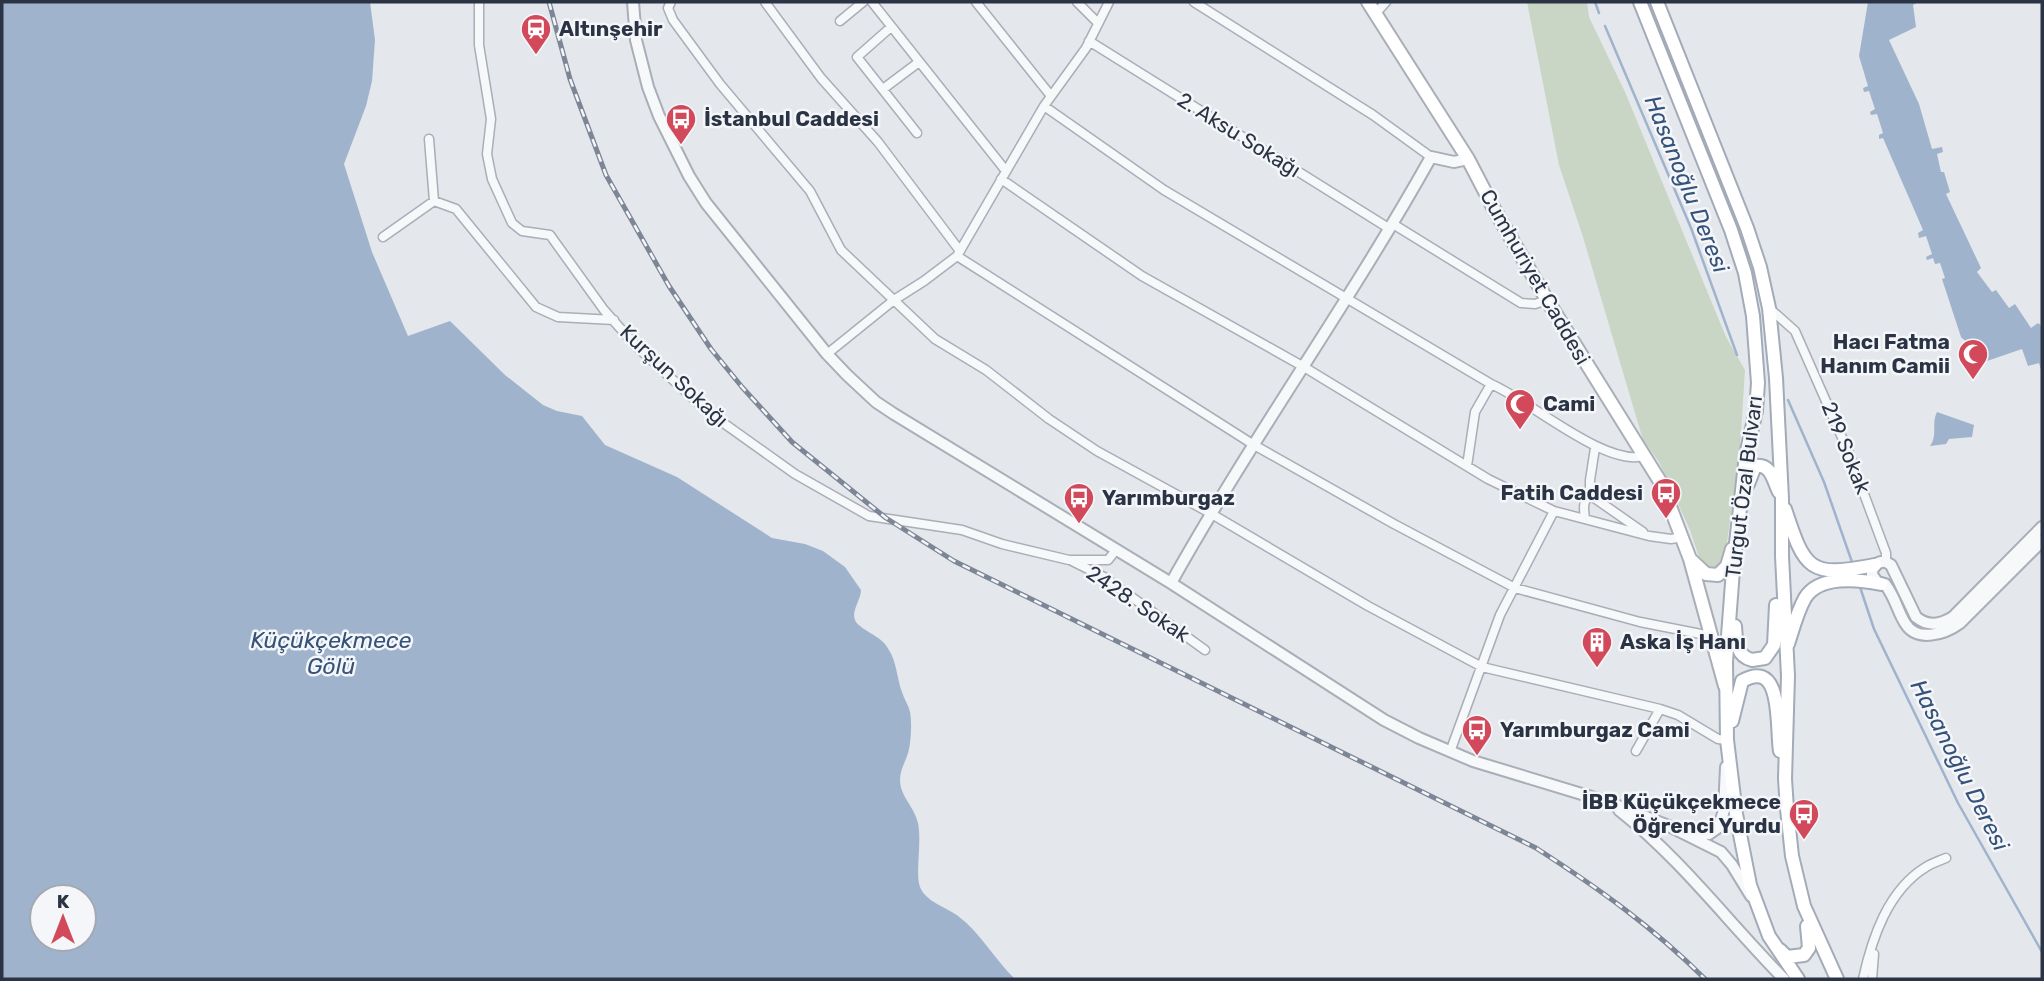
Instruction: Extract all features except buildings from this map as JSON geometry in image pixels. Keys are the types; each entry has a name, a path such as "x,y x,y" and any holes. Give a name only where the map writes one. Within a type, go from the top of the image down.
{"main road":[{"name":"Cumhuriyet Caddesi","path":"1368,2 1468,159 1548,300 1661,484 1690,559 1726,690"},
{"name":"Turgut Özal Bulvarı","path":"1640,2 1731,230 1745,273 1753,316 1758,383 1732,570 1726,690 1727,740 1736,814 1750,885 1769,936 1798,979"},
{"name":"Turgut Özal Bulvarı","path":"1657,2 1747,228 1760,267 1769,308 1776,378 1788,676 1784,779 1792,856 1804,906 1837,979"},
{"path":"1690,559 1700,571 1712,576 1718,575 1727,566 1737,535 1751,471 1755,466 1764,466 1769,469 1782,499 1803,557 1812,564 1833,572 1880,563"},
{"path":"1732,570 1737,649 1746,659 1759,660 1771,652 1774,645 1776,573 1782,529"},
{"path":"1786,651 1801,606 1810,591 1818,586 1854,580 1883,584"},
{"path":"1727,740 1742,681 1749,677 1763,678 1769,682 1775,694 1777,737 1784,779"},
{"path":"1769,936 1787,957 1804,955 1810,940 1804,906"}],"street":[{"name":"Kurşun Sokağı","path":"479,2 479,45 491,119 487,154 492,179 512,223 522,230 550,235 636,346 708,412 795,474 869,516 962,530 1002,544 1069,560 1108,560 1116,550"},
{"path":"633,2 636,40 648,87 659,116 689,176 706,203 827,354 876,402 1171,583 1384,720 1450,752 1493,768 1608,802 1671,827 1721,852 1732,864 1759,908"},
{"path":"671,2 668,8 673,20 720,84 810,191 841,250 935,339 986,370 1049,419 1097,451 1210,513 1368,606 1482,667 1660,709 1718,739 1727,740 1724,810 1719,827 1709,834 1700,835 1671,827"},
{"path":"765,2 799,50 878,142 959,253 1254,445 1515,588 1640,622 1711,636"},
{"path":"840,21 863,2"},
{"path":"872,2 1003,175 1142,276 1304,368 1488,479 1554,511 1649,536 1671,540 1683,537"},
{"path":"976,2 1051,96"},
{"path":"1077,2 1098,23"},
{"path":"827,354 894,300 924,281 959,253 1044,106 1089,41 1109,2"},
{"path":"1194,2 1373,115 1431,157 1454,162 1468,159"},
{"path":"1375,14 1386,2"},
{"path":"891,27 857,57 916,133"},
{"name":"2. Aksu Sokağı","path":"1089,41 1521,303 1535,304 1548,300"},
{"path":"883,89 919,62"},
{"path":"1044,106 1164,190 1238,236 1491,384 1510,392 1595,448 1634,458 1644,456"},
{"path":"429,139 435,201"},
{"path":"1171,583 1210,513 1304,368 1431,157"},
{"path":"435,201 456,209 536,307 558,317 614,320"},
{"path":"383,237 435,201"},
{"name":"219 Sokak","path":"1769,308 1795,331 1848,451 1886,553 1880,563"},
{"path":"1467,466 1475,412 1491,384"},
{"path":"1585,519 1584,506 1590,495 1595,448"},
{"path":"1590,495 1649,536"},
{"path":"1450,752 1482,667 1488,642 1554,511"},
{"path":"2042,527 1945,622 1921,622 1911,608 1891,565 1880,563 1872,571 1873,578 1896,598 1906,625 1913,631 1936,635 1949,631 1960,623 2042,541"},
{"name":"2428. Sokak","path":"1069,560 1104,577 1205,650"},
{"path":"1883,584 1891,580 1894,574"},
{"path":"1636,751 1660,709"},
{"path":"1608,802 1641,827 1695,880 1784,979"},
{"path":"1863,979 1885,913 1900,891 1926,867 1946,858"},
{"path":"1872,979 1875,939"},
{"path":"1821,944 1844,979"}],"green space":[{"path":"1527,2 1587,2 1589,17 1625,92 1726,337 1745,370 1740,447 1725,557 1713,572 1701,563 1690,530 1659,462 1643,440 1559,165"}],"water":[{"name":"Küçükçekmece Gölü","path":"2,2 370,2 375,40 372,81 366,106 344,164 372,252 408,336 450,321 505,375 543,405 582,416 605,445 677,477 772,538 805,544 823,551 845,567 861,590 854,613 855,620 881,640 888,649 910,712 910,745 900,780 902,791 918,823 920,887 931,900 966,923 1015,979 2,979"},
{"path":"1868,2 1918,2 1913,5 1916,27 1889,40 1919,104 1932,149 1942,147 1943,152 1937,154 1950,192 1946,194 1981,268 1977,272 1992,292 1996,290 2009,308 2015,304 2031,328 2038,323 2042,326 2042,373 2039,363 2028,366 2022,349 1987,361 1961,337 1942,279 1945,278 1940,263 1935,264 1933,258 1927,260 1926,257 1932,254 1926,236 1919,238 1918,233 1923,230 1883,138 1879,139 1879,135 1883,133 1877,114 1871,115 1870,112 1875,109 1869,91 1864,92 1863,88 1868,86 1859,56"},
{"path":"1937,412 1974,425 1972,437 1949,439 1946,444 1930,446 1934,438"}],"waterway":[{"name":"Hasanoğlu Deresi","path":"1595,2 1599,13"},
{"name":"Hasanoğlu Deresi","path":"1605,26 1691,228 1737,355"},
{"name":"Hasanoğlu Deresi","path":"1788,400 1824,482 1852,562"},
{"name":"Hasanoğlu Deresi","path":"1860,587 1874,629 1958,803 2042,952"}],"railway":[{"path":"549,2 570,79 606,175 669,286 711,349 792,442 886,518 954,561 1536,848 1624,909 1705,979"}],"place":[{"name":"Altınşehir","path":"536,56"},
{"name":"İstanbul Caddesi","path":"681,146"},
{"name":"Hacı Fatma Hanım Camii","path":"1973,381"},
{"name":"Cami","path":"1520,431"},
{"name":"Fatih Caddesi","path":"1666,520"},
{"name":"Yarımburgaz","path":"1079,525"},
{"name":"Aska İş Hanı","path":"1597,669"},
{"name":"Yarımburgaz Cami","path":"1477,757"},
{"name":"İBB Küçükçekmece Öğrenci Yurdu","path":"1804,841"}]}
